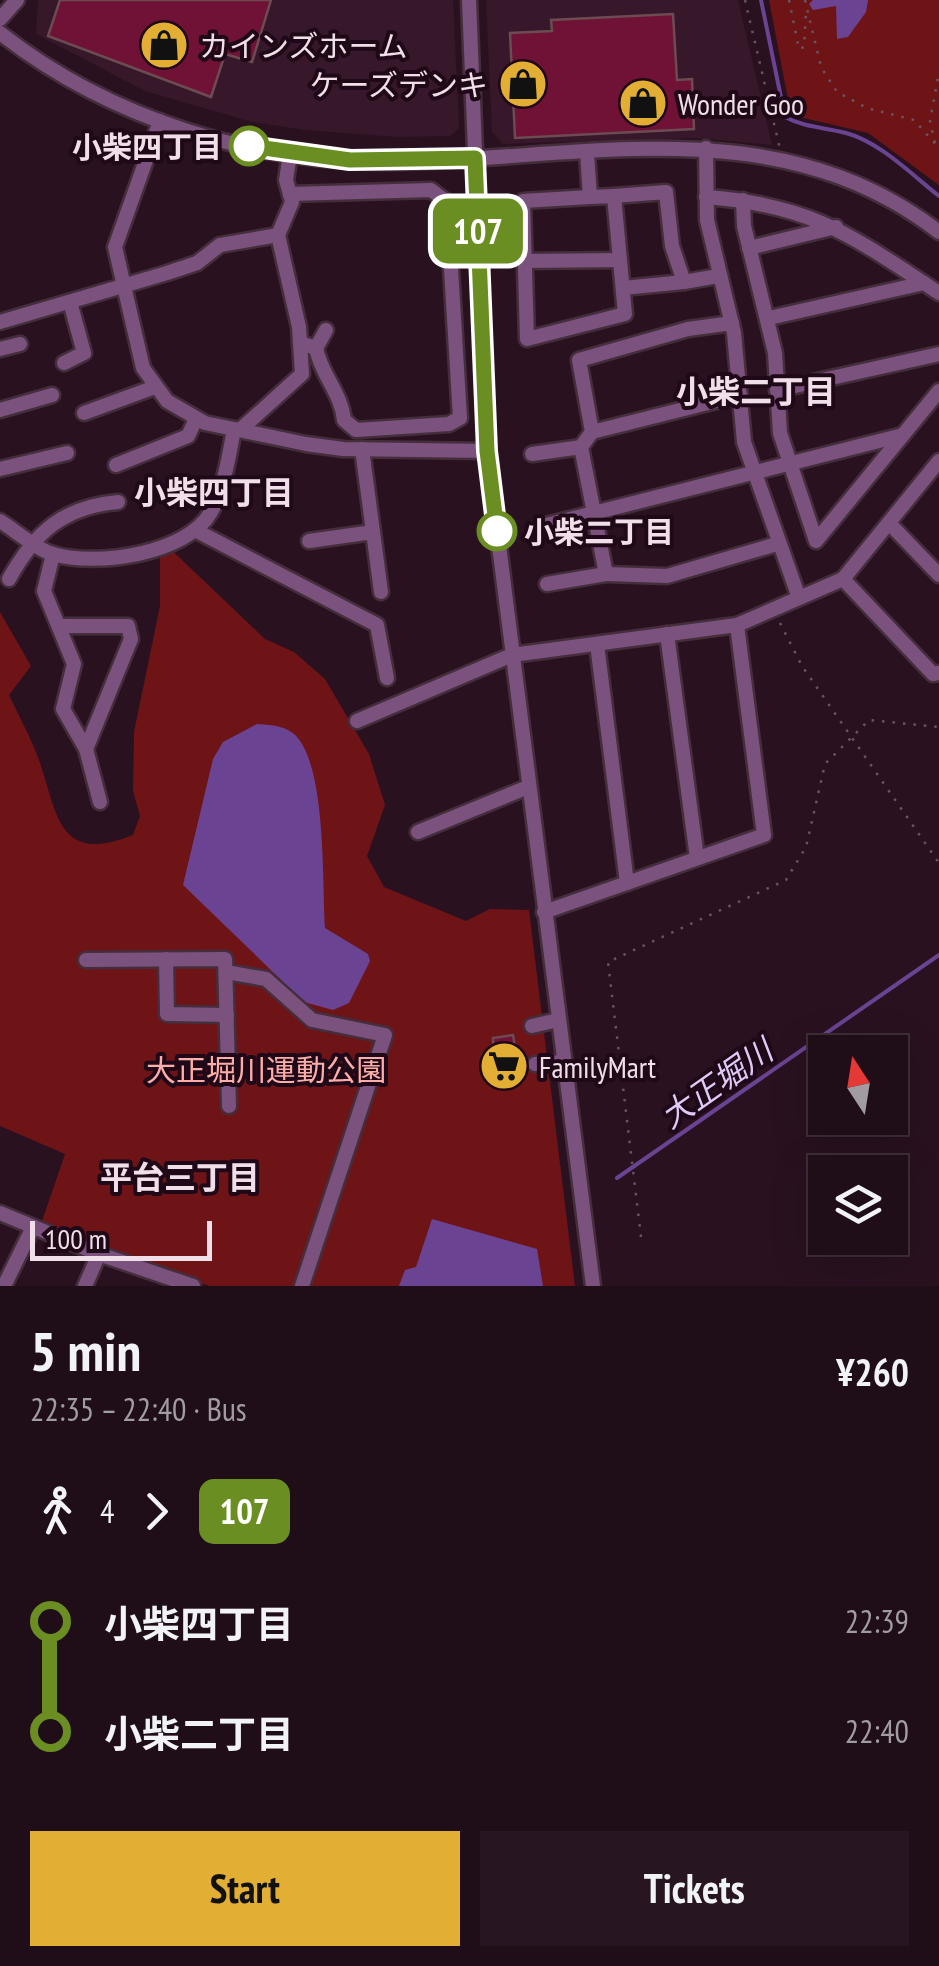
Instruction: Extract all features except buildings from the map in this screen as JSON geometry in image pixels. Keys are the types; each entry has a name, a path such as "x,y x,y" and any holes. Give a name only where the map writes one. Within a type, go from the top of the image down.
{"street":[{"path":"0,19 17,0"},
{"path":"469,0 487,451 593,1286"},
{"path":"0,32 78,85 160,121 216,139 290,154 395,162 706,148 782,158 858,182 939,232"},
{"path":"160,121 115,247 144,368 154,387 196,419 237,430 362,449 487,451"},
{"path":"706,148 706,197 718,276 732,323 741,427 752,472 799,598"},
{"path":"586,153 590,198"},
{"path":"0,522 53,554 123,557 187,539 210,512 237,430 302,374 300,343 278,234 292,202 286,180 290,154"},
{"path":"290,194 431,190 447,202 460,418 450,424 356,430 344,420 341,397 318,361 316,348 326,330"},
{"path":"614,196 625,314 528,339 523,201 666,192 672,246 684,282"},
{"path":"706,197 784,207 836,227 939,293"},
{"path":"743,200 749,248 768,318 788,462 816,541 939,391"},
{"path":"749,248 836,227"},
{"path":"0,322 197,263 220,245 278,234"},
{"path":"525,261 620,260"},
{"path":"623,288 718,276"},
{"path":"768,318 924,283"},
{"path":"64,363 84,354 70,302"},
{"path":"592,432 579,360 688,329 732,323"},
{"path":"300,343 316,348"},
{"path":"0,349 20,344"},
{"path":"776,390 939,354"},
{"path":"84,413 154,387"},
{"path":"0,410 52,395"},
{"path":"532,454 581,447 592,432 740,395"},
{"path":"116,465 188,436 196,419"},
{"path":"542,526 903,434"},
{"path":"581,447 606,574"},
{"path":"362,449 380,592"},
{"path":"0,469 67,453"},
{"path":"357,722 512,655 737,625 843,579 937,468"},
{"path":"9,578 30,540 84,505 118,502"},
{"path":"889,522 939,576"},
{"path":"195,530 377,626 386,678"},
{"path":"309,541 372,532"},
{"path":"547,584 606,574 667,576 777,544"},
{"path":"53,554 44,591 74,664 63,709 86,749 100,802"},
{"path":"843,579 932,674 939,674"},
{"path":"544,912 764,835 737,625"},
{"path":"60,626 128,626 131,639 86,749"},
{"path":"667,634 697,858"},
{"path":"597,644 628,883"},
{"path":"418,832 528,787"},
{"path":"86,960 225,959 230,1106"},
{"path":"166,960 167,1014 227,1016"},
{"path":"226,972 266,979 312,1020 384,1035 302,1286"},
{"path":"532,1026 558,1020"},
{"path":"535,1064 563,1062"},
{"path":"0,1213 99,1254 193,1286"},
{"path":"4,1278 33,1226"},
{"path":"85,1286 99,1254"}],"path":[{"path":"745,0 782,158"},
{"path":"789,0 799,49 804,48 806,6"},
{"path":"805,0 821,67 837,92 867,108 914,120 937,146"},
{"path":"937,146 930,120 939,72"},
{"path":"772,608 802,666 939,862"},
{"path":"641,1237 608,962 786,880 806,847 826,764 850,733 869,720 939,728"}],"shaded area":[{"path":"38,0 453,0 459,128 450,136 397,137 305,130 252,122 145,91 36,34"},
{"path":"486,0 738,0 772,145 695,138 503,144 492,132"},
{"path":"813,0 868,0 866,12 848,37 837,39 836,6 813,10 809,4"},
{"path":"257,724 290,731 305,749 318,797 325,928 368,954 370,961 349,1003 333,1010 304,1002 183,885 213,759 223,742"},
{"path":"432,1219 537,1249 543,1286 399,1286 405,1270 416,1267"}],"green space":[{"path":"769,0 939,0 939,185 868,133 791,115"},
{"name":"大正堀川運動公園","path":"160,539 265,639 294,652 325,679 369,754 385,805 367,856 384,887 466,921 490,909 529,910 575,1286 210,1286 40,1227 65,1154 0,1126 0,612 31,666 9,695 36,752 57,816 75,839 89,844 133,835 140,816 133,791 134,732 160,606"}],"waterway":[{"path":"761,0 785,117 859,137 939,196"},
{"name":"大正堀川","path":"617,1178 939,955"}],"bus line":[{"name":"107","path":"249,146 350,160 475,158 487,451 497,531"}],"place":[{"name":"カインズホーム","path":"164,45"},
{"name":"ケーズデンキ","path":"523,84"},
{"name":"Wonder Goo","path":"643,103"},
{"name":"小柴四丁目","path":"249,146"},
{"name":"小柴二丁目","path":"497,531"},
{"name":"FamilyMart","path":"504,1066"}],"district":[{"name":"小柴二丁目","path":"756,391"},
{"name":"小柴四丁目","path":"214,492"},
{"name":"平台三丁目","path":"180,1177"}]}
